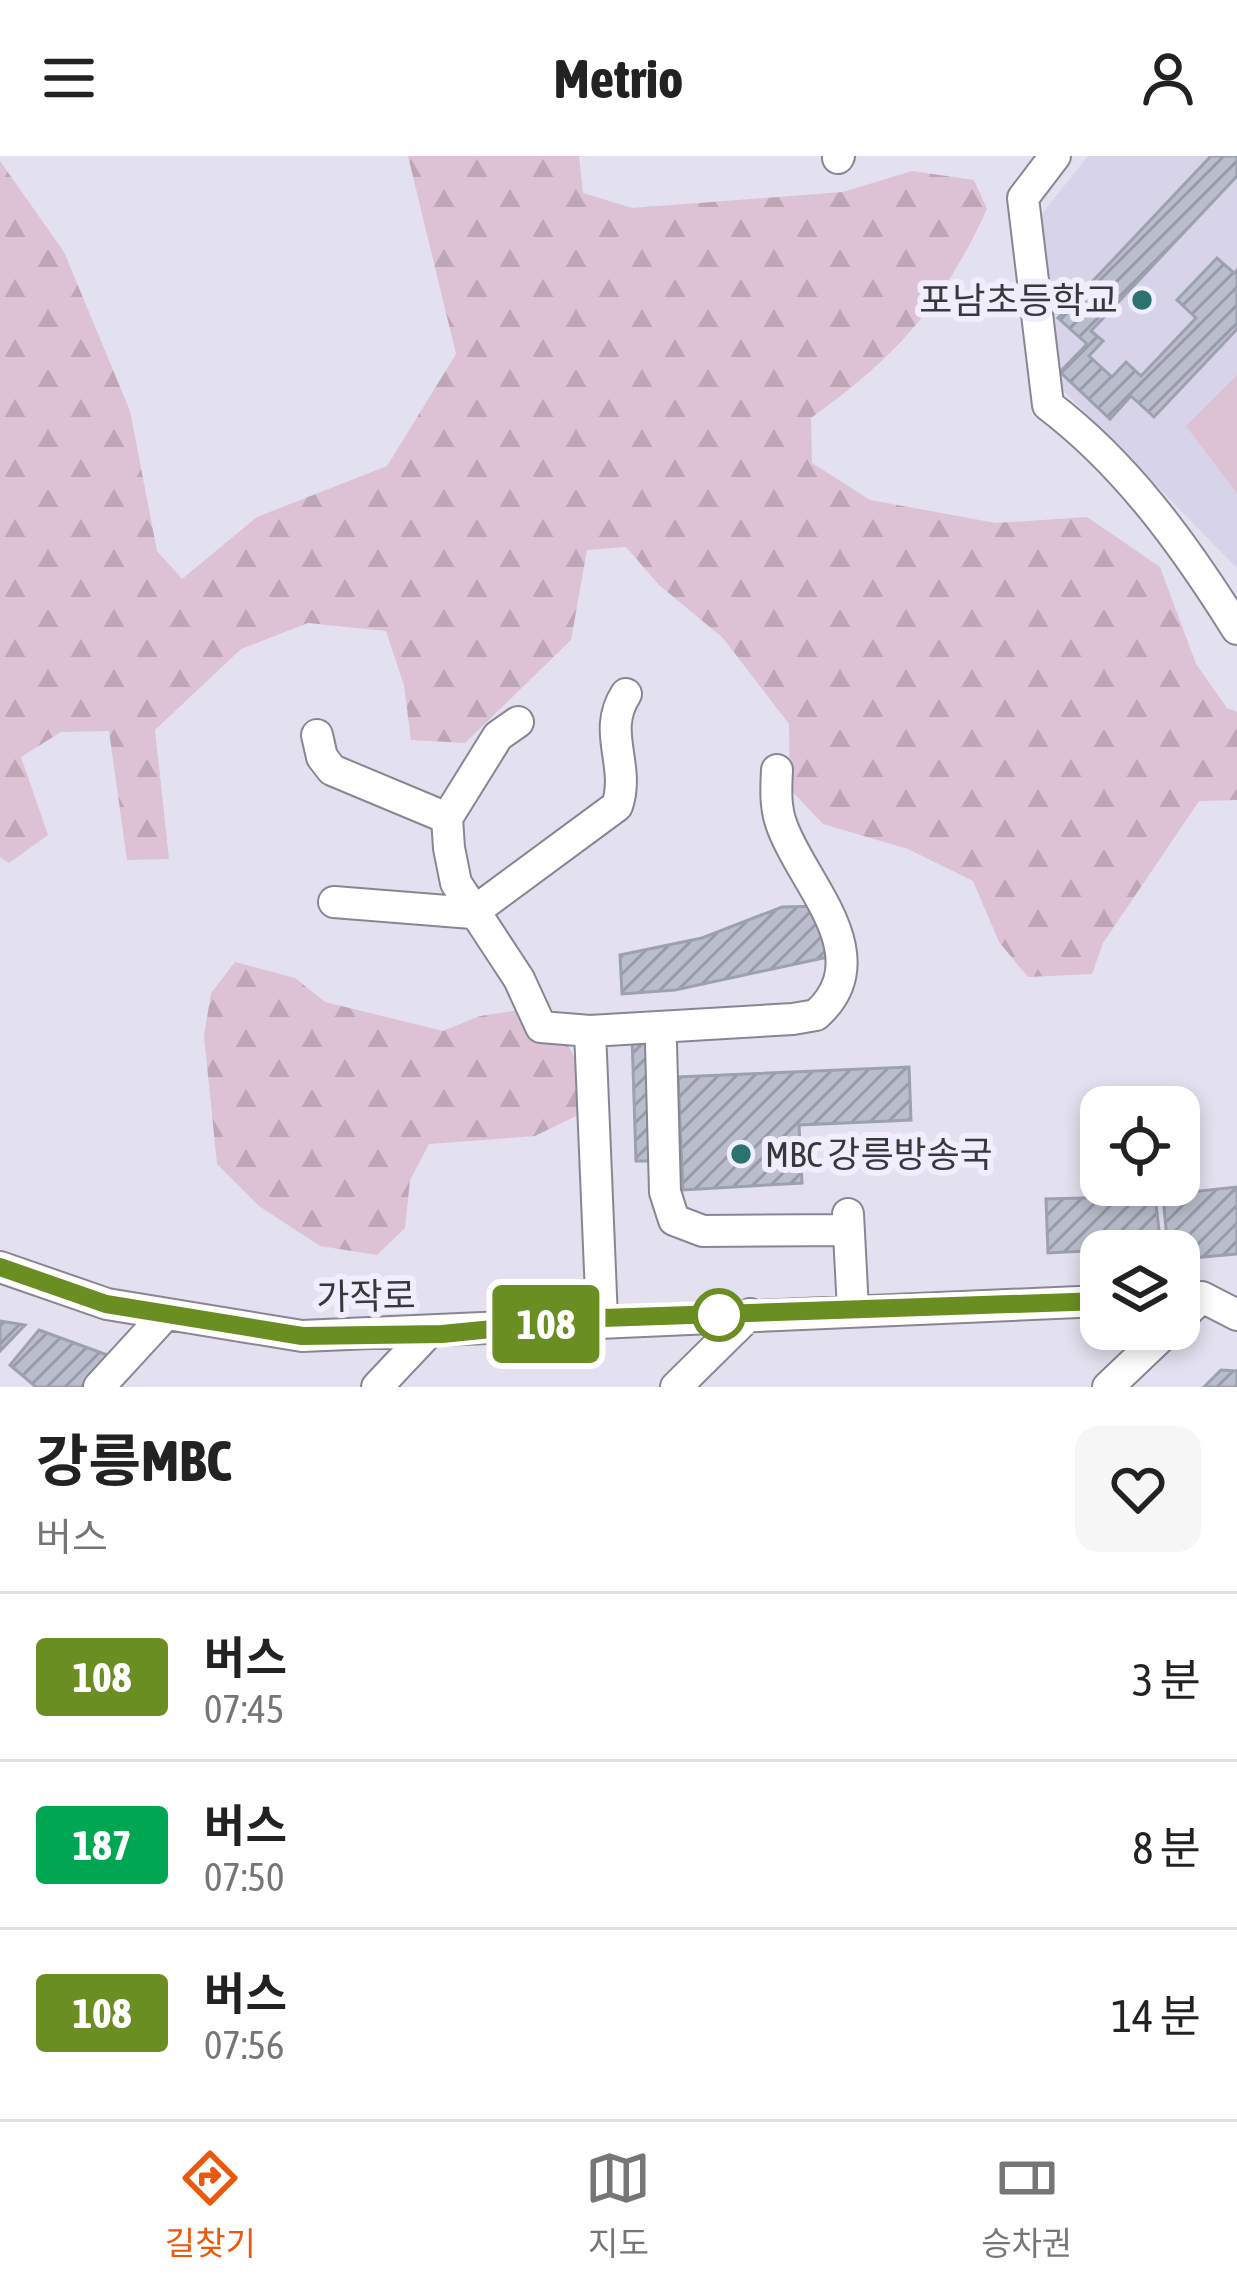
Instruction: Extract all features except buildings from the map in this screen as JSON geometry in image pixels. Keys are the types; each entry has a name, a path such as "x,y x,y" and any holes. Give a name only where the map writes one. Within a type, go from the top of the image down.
{"street":[{"path":"1055,156 1023,198 1048,405 1083,432 1134,486 1193,559 1237,629"},
{"path":"334,902 472,914 616,806 622,764 614,744 614,723 626,694"},
{"path":"518,722 498,736 447,818 456,884 519,979 541,1027 590,1031 793,1018 816,1015 827,1004 839,967 833,914 780,821 777,770"},
{"path":"317,735 332,770 447,818"},
{"path":"590,1031 602,1318"},
{"path":"661,1044 665,1192 674,1220 704,1231 848,1220 854,1310"},
{"name":"가작로","path":"0,1267 106,1304 302,1336 427,1334 602,1318 1080,1302"},
{"path":"1200,1297 1237,1295"},
{"path":"1200,1301 1237,1315"},
{"path":"676,1387 750,1313"},
{"path":"99,1387 166,1314"},
{"path":"377,1387 427,1334"},
{"path":"1108,1387 1147,1350"}],"shaded area":[{"name":"포남초등학교","path":"1088,156 1237,156 1237,568 1055,382 1038,219"}],"green space":[{"path":"408,156 579,156 583,193 632,208 843,192 912,171 974,180 987,209 953,274 892,350 811,418 812,463 870,500 996,523 1087,517 1160,567 1196,664 1227,708 1237,712 1237,800 1199,801 1103,943 1092,974 1028,977 999,942 973,881 908,849 823,824 790,789 789,724 723,638 659,585 626,547 587,550 571,640 465,743 411,740 404,685 386,631 308,623 241,649 155,730 169,859 127,860 109,731 61,732 21,757 48,835 9,863 0,857 0,161 64,252 130,411 157,551 182,579 257,517 387,466 456,354"},
{"path":"1237,375 1237,493 1186,426"},
{"path":"235,962 295,978 325,1002 443,1031 480,1016 539,1007 559,1031 578,1068 582,1113 535,1136 429,1144 410,1180 405,1228 377,1255 320,1246 259,1206 217,1164 204,1036 211,993"}],"bus line":[{"name":"108","path":"0,1267 106,1304 302,1336 442,1334 602,1318 1080,1302"}],"place":[{"name":"포남초등학교","path":"1142,300"},
{"name":"MBC 강릉방송국","path":"741,1154"}]}
